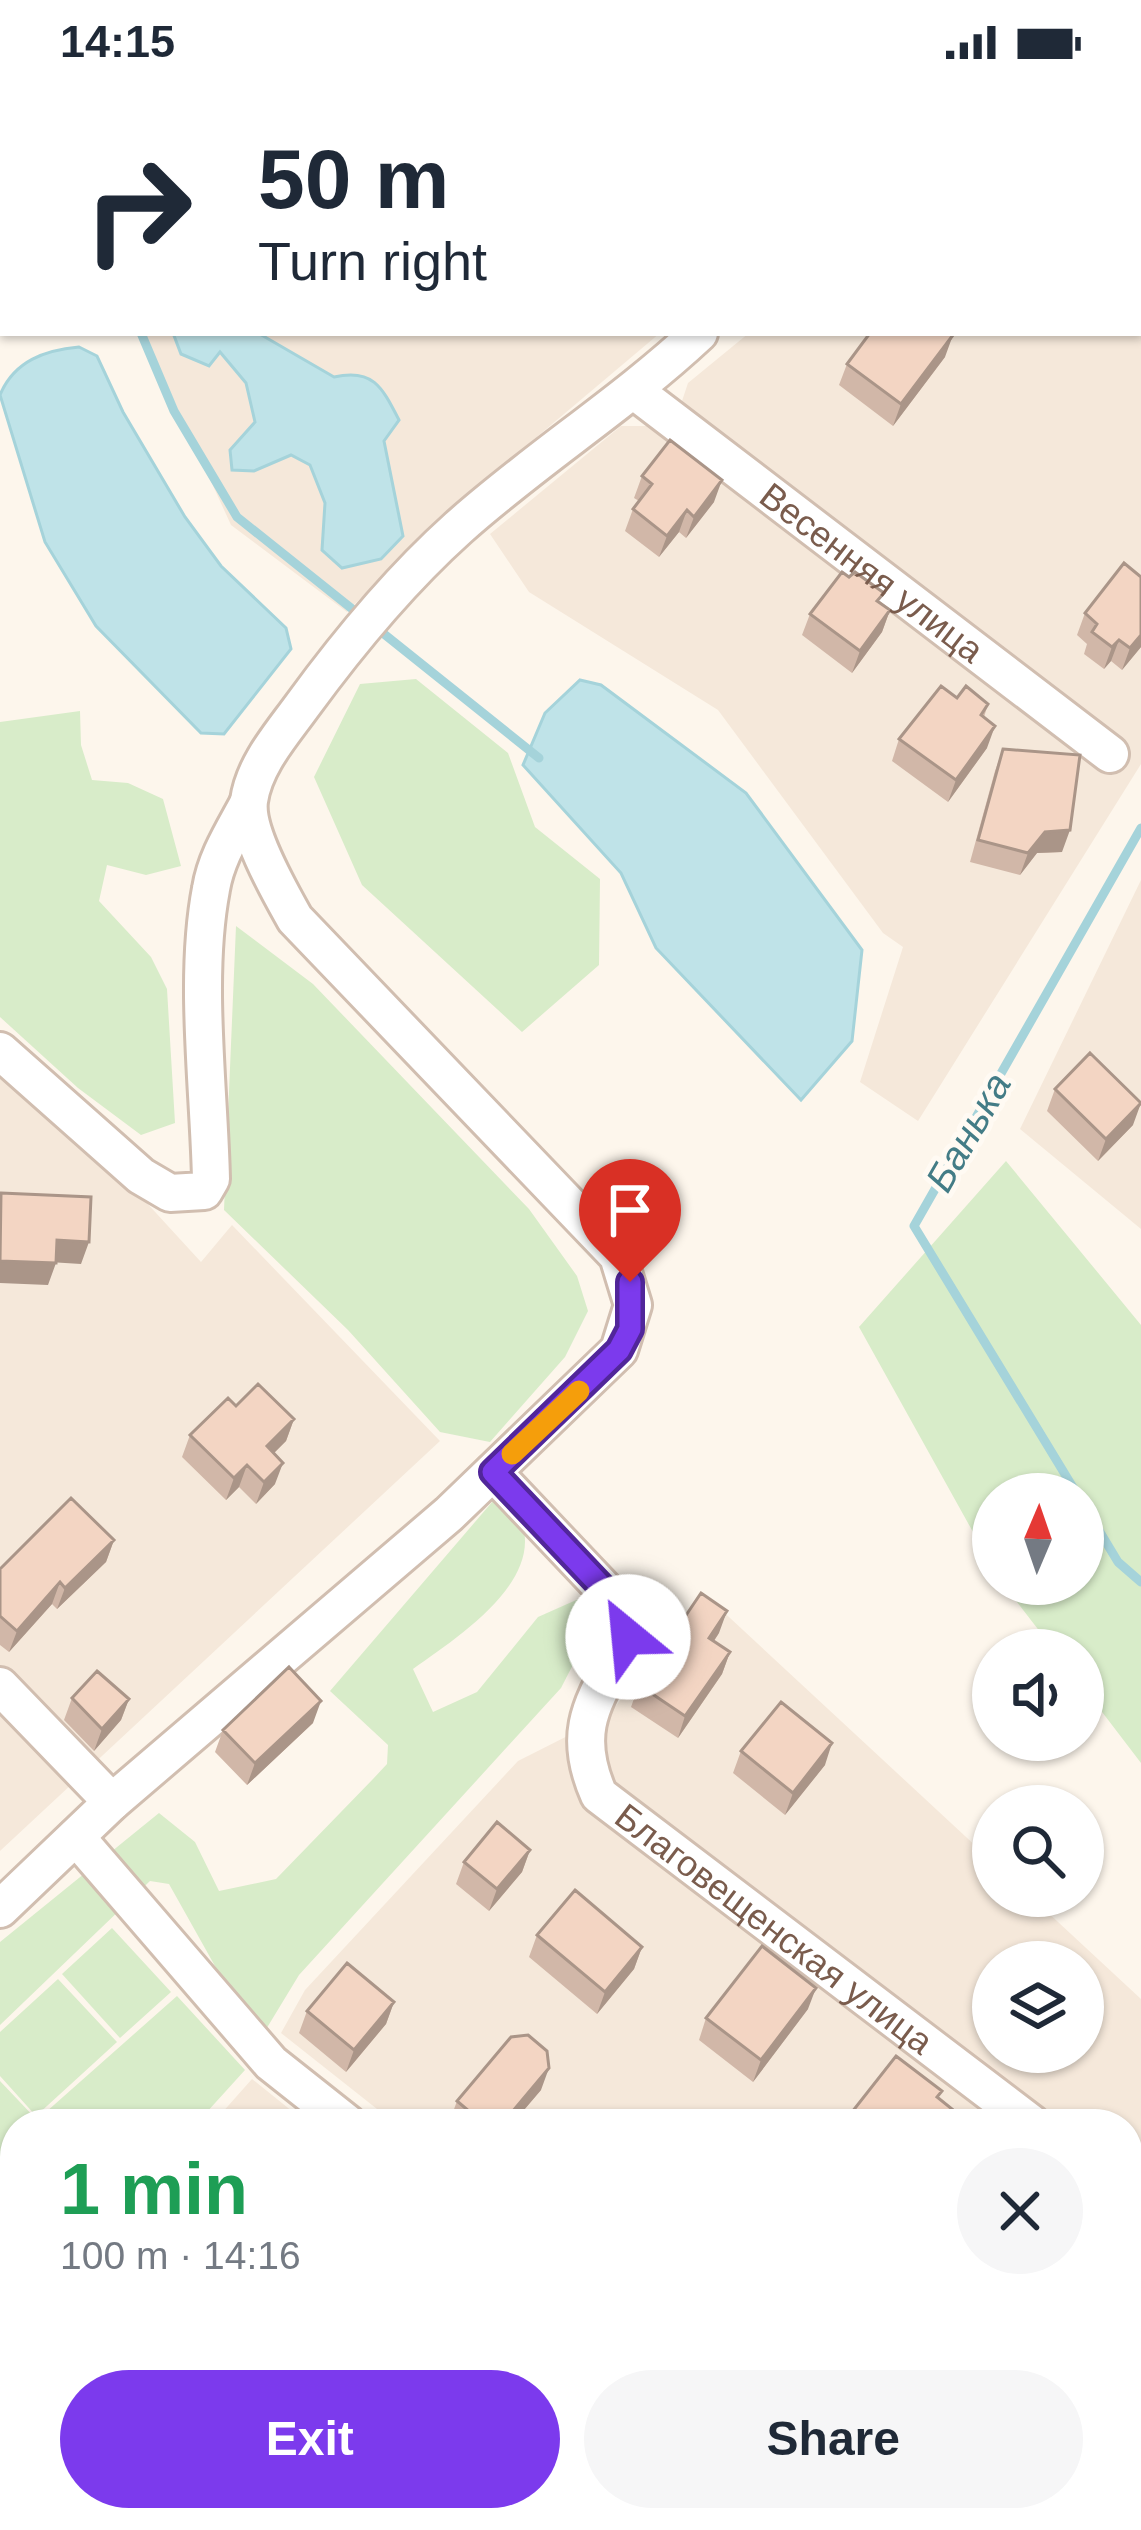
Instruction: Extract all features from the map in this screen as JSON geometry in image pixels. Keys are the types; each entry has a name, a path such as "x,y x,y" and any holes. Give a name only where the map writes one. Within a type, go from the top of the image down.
{"street":[{"path":"0,1052 141,1176 170,1193 204,1191 211,1179 206,938 211,887 266,757 347,644 458,528 636,392 696,336"},
{"name":"Весенняя улица","path":"636,392 1110,754"},
{"path":"0,1910 112,1802 493,1472 619,1350 630,1329 630,1282 619,1256 295,919 268,872 248,804"},
{"name":"Благовещенская улица","path":"493,1472 618,1604 628,1637 585,1719 583,1759 599,1796 1012,2109"},
{"path":"0,1686 112,1802"},
{"path":"76,1837 271,2062 329,2109"}],"shaded area":[{"path":"144,336 656,336 437,521 347,612 231,525"},
{"path":"745,336 1141,336 1141,764 918,1121 860,1082 903,947 883,933 718,710 529,592 490,534 621,426 656,426 682,401 688,383"},
{"path":"1141,880 1141,1229 1020,1129"},
{"path":"0,1068 123,1177 201,1262 232,1225 440,1441 0,1851"},
{"path":"702,1592 972,1843 972,1917 1053,1917 1078,1941 972,1941 972,2073 1104,2073 1104,1965 1141,1999 1141,2109 377,2109 281,2033 305,1990 518,1761 609,1715"},
{"path":"252,2079 289,2109 225,2109"}],"green space":[{"path":"416,679 508,753 535,827 600,879 599,965 522,1032 362,885 314,777 360,684"},
{"path":"80,711 81,745 92,780 128,783 163,799 181,866 146,875 107,865 99,901 151,957 167,989 175,1123 141,1135 78,1088 0,1017 0,722"},
{"path":"236,926 313,984 529,1209 577,1276 588,1311 565,1357 490,1442 440,1432 348,1330 224,1210"},
{"path":"1006,1161 1141,1325 1141,1763 1104,1715 1104,1629 1038,1629 1019,1605 1104,1605 1104,1473 972,1473 972,1530 859,1327"},
{"path":"493,1501 515,1508 524,1532 523,1556 497,1601 413,1669 433,1712 477,1692 538,1617 583,1597 583,1645 561,1688 299,1975 265,2031 229,1991 169,1884 150,1881 0,2025 0,1942 159,1813 195,1842 219,1891 276,1879 373,1779 387,1764 388,1745 330,1691"},
{"path":"112,1928 171,1992 120,2038 62,1974"},
{"path":"58,1979 117,2042 44,2109 30,2109 0,2076 0,2032"},
{"path":"177,1996 245,2070 210,2109 49,2109"},
{"path":"0,2081 27,2109 0,2109"}],"water":[{"path":"174,336 263,336 334,377 358,375 375,383 399,420 384,441 403,536 381,559 342,568 322,550 325,503 310,465 291,455 254,471 232,470 230,450 255,422 246,383 220,352 209,366 181,354"},
{"path":"79,347 97,356 123,412 185,517 221,566 286,628 291,649 224,734 201,733 96,626 45,542 0,395 13,374 32,359"},
{"path":"580,680 601,685 746,793 862,950 852,1041 801,1100 656,948 621,873 523,765 545,713"}],"building":[{"path":"868,336 952,336 901,404 847,364"},
{"path":"670,440 722,480 694,517 687,510 667,536 633,509 652,484 642,476"},
{"path":"1124,563 1141,577 1141,635 1130,648 1119,640 1112,647 1092,632 1097,624 1085,613"},
{"path":"842,572 849,577 855,572 884,593 877,601 890,610 860,651 810,614"},
{"path":"941,686 957,698 966,686 988,704 981,715 995,726 956,780 899,739"},
{"path":"1003,749 1080,755 1070,830 1045,832 1028,853 978,840"},
{"path":"1090,1053 1141,1103 1106,1139 1055,1089"},
{"path":"1,1193 91,1197 89,1242 57,1240 56,1263 0,1261"},
{"path":"258,1384 294,1419 267,1446 283,1463 264,1482 247,1465 234,1478 190,1435 228,1398 236,1406"},
{"path":"71,1498 114,1540 65,1588 60,1582 17,1631 0,1616 0,1569"},
{"path":"701,1593 727,1611 709,1638 730,1652 685,1716 639,1685"},
{"path":"289,1667 321,1701 255,1763 223,1730"},
{"path":"97,1671 129,1699 102,1729 72,1698"},
{"path":"781,1702 832,1743 793,1793 741,1751"},
{"path":"497,1822 530,1850 497,1889 464,1862"},
{"path":"575,1890 642,1947 605,1992 537,1935"},
{"path":"762,1946 816,1988 761,2060 706,2018"},
{"path":"347,1963 394,2002 354,2050 307,2011"},
{"path":"528,2035 547,2051 549,2068 515,2109 466,2109 457,2101 511,2037"},
{"path":"896,2056 942,2091 937,2097 952,2109 854,2109"}],"waterway":[{"path":"142,336 174,411 237,517 361,616"},
{"path":"374,626 539,758"},
{"name":"Банька","path":"1064,1473 914,1226 1141,828"},
{"name":"Банька","path":"1104,1539 1118,1562 1141,1582"}],"slow traffic":[{"path":"512,1454 579,1391"}],"route":[{"path":"628,1637 618,1604 493,1472 619,1350 630,1329 630,1282"}]}
